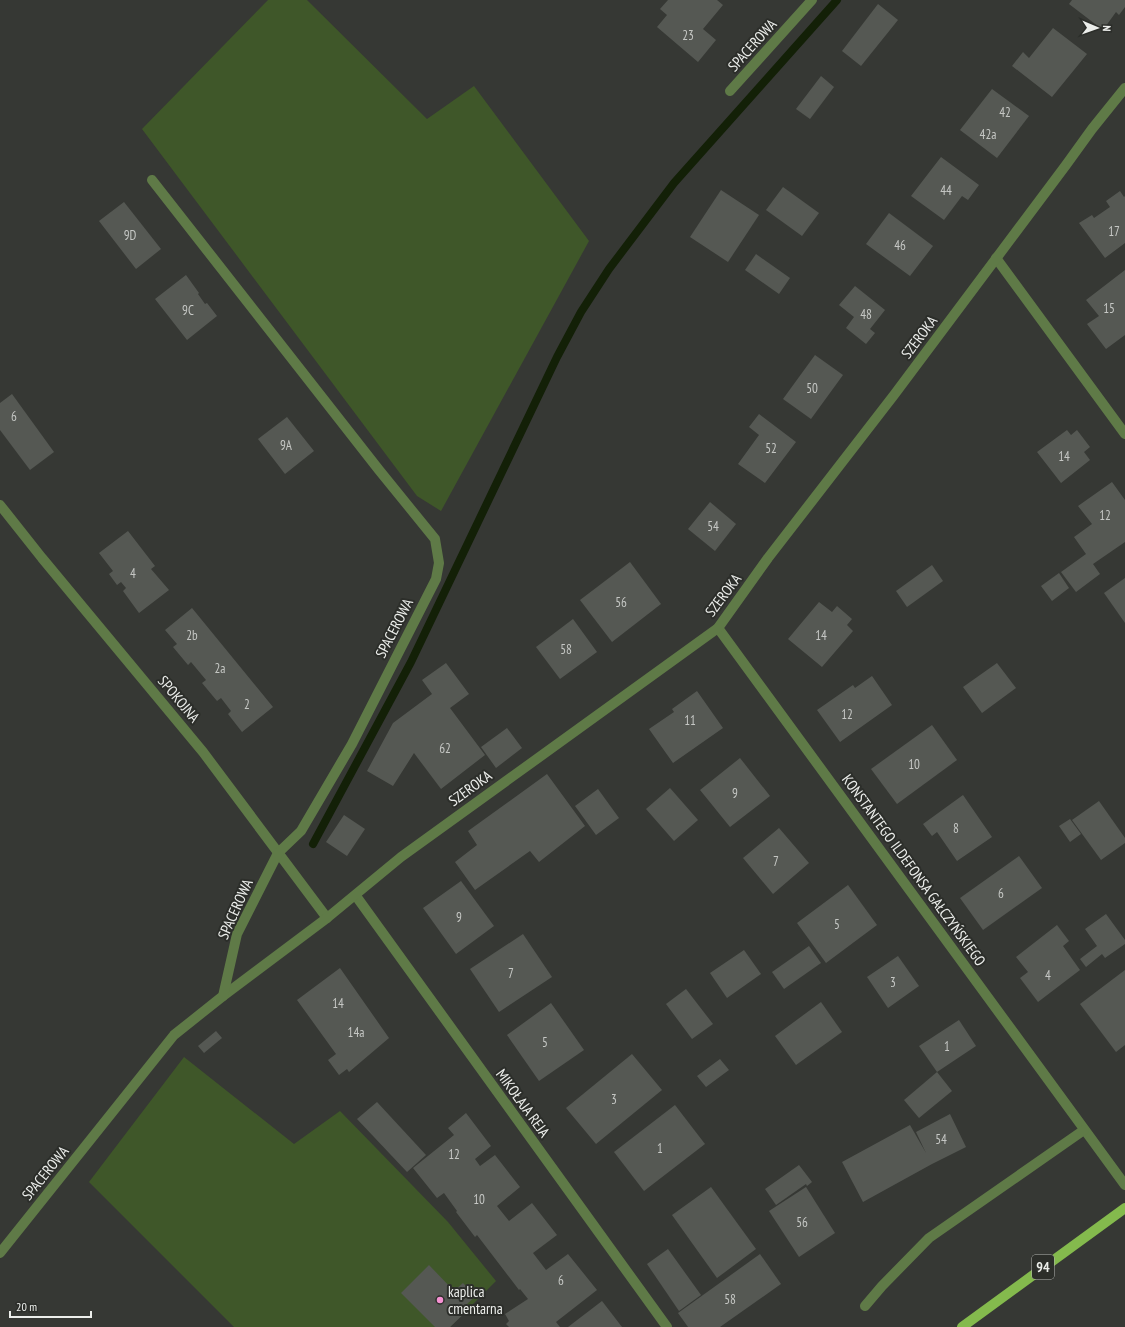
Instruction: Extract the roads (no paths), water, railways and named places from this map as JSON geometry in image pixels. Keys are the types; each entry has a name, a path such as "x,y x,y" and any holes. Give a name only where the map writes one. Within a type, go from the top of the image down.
{"main road":[{"name":"94","path":"962,1327 1125,1208"}],"street":[{"name":"SPACEROWA","path":"730,91 812,0"},
{"name":"SZEROKA","path":"223,996 356,896 401,857 718,628 768,558 894,395 1092,128 1125,88"},
{"name":"SPACEROWA","path":"0,1253 174,1035 223,996 237,934 278,853 301,831 348,751 436,580 439,562 435,539 379,470 152,180"},
{"path":"996,258 1125,434"},
{"name":"SPOKOJNA","path":"0,505 42,558 203,752 327,918"},
{"name":"KONSTANTEGO ILDEFONSA GAŁCZYŃSKIEGO","path":"718,628 1125,1185"},
{"name":"MIKOŁAJA REJA","path":"356,896 667,1327"},
{"path":"865,1306 882,1286 929,1238 1084,1130"}],"waterway":[{"path":"313,844 411,662 557,357 581,312 609,269 674,183 837,0"}],"place":[{"name":"kaplica cmentarna","path":"440,1300"}]}
